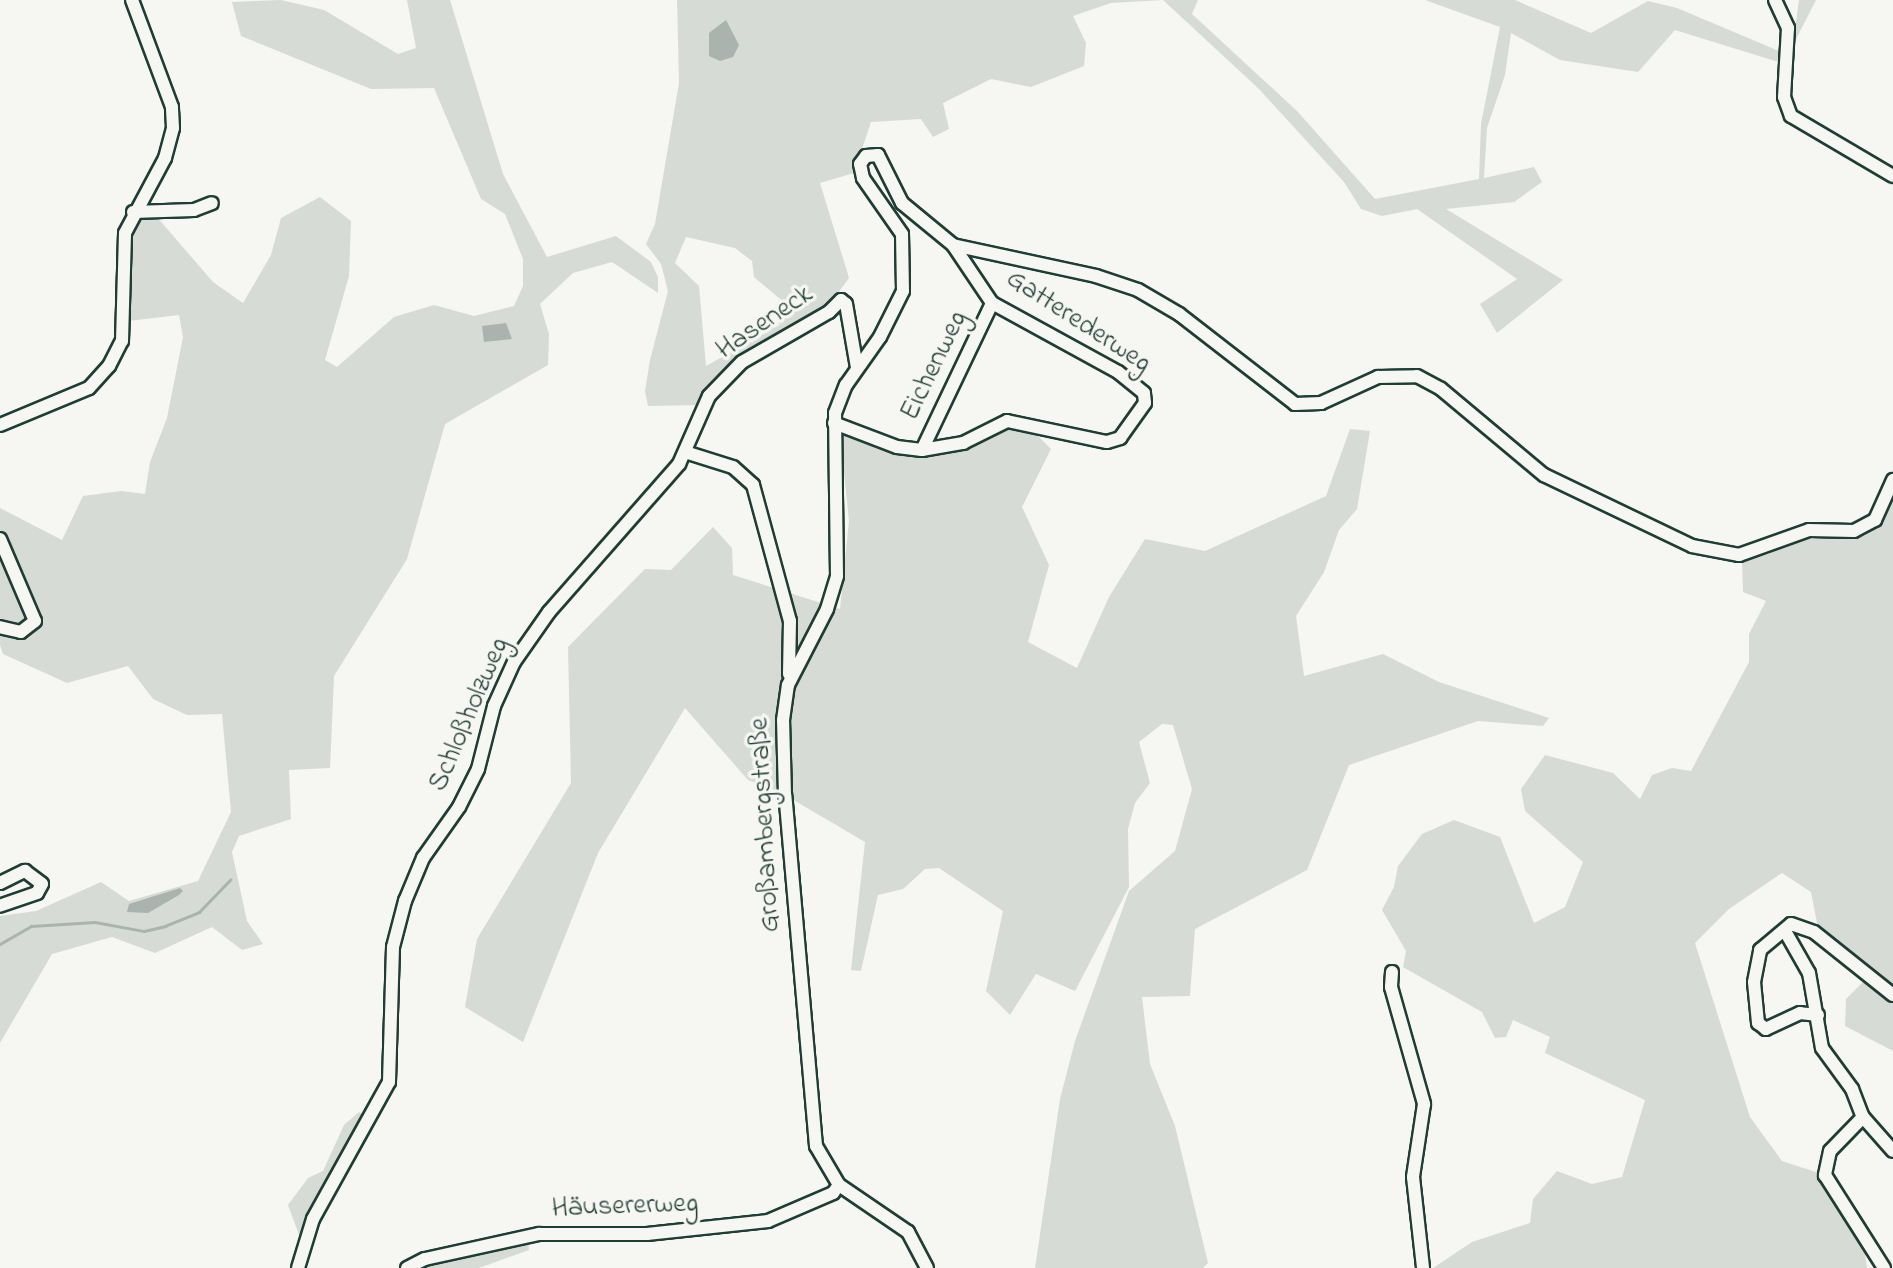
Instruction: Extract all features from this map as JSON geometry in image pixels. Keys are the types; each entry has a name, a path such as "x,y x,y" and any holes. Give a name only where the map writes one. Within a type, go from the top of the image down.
{"street":[{"path":"0,425 71,398 89,387 109,366 122,341 123,251 133,212 165,158 173,128 172,107 132,0"},
{"path":"1775,0 1788,28 1784,97 1791,116 1893,176"},
{"name":"Großambergstraße","path":"927,1268 908,1231 839,1185 820,1159 811,1121 783,759 788,685 827,609 837,576 834,424 839,401 857,368 889,322 905,275 902,234 863,178 860,164 866,156 878,155 902,203 953,245 1096,276 1138,290 1179,314 1295,404 1321,402 1378,377 1417,376 1441,389 1544,475 1673,539 1706,550 1739,555 1809,530 1854,531 1868,526 1883,507 1893,480"},
{"path":"133,212 194,210 212,203"},
{"name":"Gatterederweg","path":"834,424 897,447 922,450 962,443 1007,421 1107,442 1120,438 1145,403 1144,393 1118,372 992,303 953,245"},
{"name":"Haseneck","path":"685,452 700,410 722,380 742,362 829,313 841,300 846,304 857,368"},
{"name":"Eichenweg","path":"922,450 992,303"},
{"path":"685,452 733,467 753,485 790,621 788,685"},
{"name":"Schloßholzweg","path":"298,1268 313,1219 388,1082 396,927 423,858 459,807 478,769 503,685 532,633 665,482 685,452"},
{"path":"0,539 35,621 22,632 0,627"},
{"path":"0,883 25,871 41,884 37,893 0,906"},
{"path":"1818,1015 1800,1013 1766,1029 1758,1023 1754,982 1757,959 1764,943 1796,923 1814,932 1893,995"},
{"path":"1785,931 1809,973 1822,1048 1852,1089 1863,1117 1893,1151"},
{"path":"1392,972 1391,987 1424,1104 1413,1177 1423,1268"},
{"path":"1863,1117 1830,1151 1825,1175 1884,1268"},
{"name":"Häusererweg","path":"407,1268 425,1259 539,1234 647,1234 768,1221 833,1193 839,1185"}],"shaded area":[{"path":"281,0 324,10 398,54 416,48 407,0 450,0 503,174 547,257 616,236 651,262 658,277 658,293 612,262 573,273 540,304 549,334 548,365 445,424 407,559 334,676 330,768 289,770 291,819 239,836 232,852 247,921 263,944 242,950 212,927 155,953 112,937 52,954 0,1043 0,916 36,911 101,882 129,901 198,881 231,812 222,714 187,715 153,699 128,666 67,683 3,654 0,645 0,508 62,540 83,496 121,491 145,494 150,462 167,418 183,337 179,315 128,321 126,249 135,217 156,216 213,282 243,303 271,255 281,218 320,197 351,221 349,276 325,360 337,367 394,317 434,305 474,316 514,306 523,286 523,259 505,214 481,199 434,88 371,89 241,36 232,2"},
{"path":"677,0 1163,0 1111,3 1073,16 1086,43 1084,66 1031,87 991,79 943,103 949,129 933,137 921,119 871,122 854,173 820,183 849,278 827,308 733,362 701,405 648,406 645,391 650,360 668,291 661,264 646,244 655,224 679,83","holes":["686,237 735,248 752,261 754,277 792,309 767,332 706,366 699,286 675,263"]},
{"path":"1163,0 1198,0 1192,14 1297,111 1375,199 1479,179 1481,124 1500,27 1425,0 1515,0 1591,33 1648,1 1677,8 1781,52 1782,63 1675,30 1638,72 1560,60 1511,33 1505,75 1487,128 1484,178 1534,167 1542,182 1514,202 1446,209 1563,280 1497,333 1480,304 1517,279 1417,209 1382,216 1361,209 1344,182 1259,89"},
{"path":"1799,0 1816,0 1793,45"},
{"path":"726,20 739,45 733,57 720,61 709,56 709,33"},
{"path":"506,323 512,339 484,342 482,326"},
{"path":"1009,425 1031,429 1051,449 1022,507 1049,565 1028,642 1077,668 1109,597 1145,539 1205,551 1326,496 1350,429 1370,431 1357,509 1339,530 1324,572 1296,616 1304,676 1383,654 1439,682 1549,718 1543,726 1478,721 1349,765 1307,870 1195,929 1190,996 1142,997 1150,1064 1175,1126 1208,1263 1203,1268 1035,1268 1060,1099 1075,1041 1129,891 1175,851 1192,789 1173,725 1162,724 1139,742 1150,783 1135,803 1128,829 1129,887 1075,991 1036,974 1010,1015 986,991 1003,911 939,868 925,869 903,889 878,895 861,971 851,970 865,842 785,795 748,780 685,708 598,853 523,1042 465,1007 477,939 571,783 568,647 645,569 671,570 713,527 732,548 733,575 840,609 849,521 840,434 904,454 938,453"},
{"path":"1893,497 1893,1051 1845,1026 1846,999 1865,980 1818,928 1811,892 1782,873 1729,909 1695,943 1750,1117 1782,1161 1825,1175 1861,1227 1867,1268 1433,1268 1472,1242 1530,1223 1533,1199 1557,1171 1592,1184 1622,1177 1645,1100 1545,1053 1550,1037 1513,1020 1506,1037 1495,1038 1482,1012 1403,967 1406,951 1382,910 1394,887 1398,866 1422,834 1454,820 1500,837 1534,923 1565,907 1583,862 1525,811 1521,789 1545,755 1613,773 1640,799 1652,775 1672,768 1691,771 1749,662 1749,634 1766,601 1743,592 1742,561 1769,554 1793,540 1864,536 1877,528"},
{"path":"180,888 183,891 179,895 148,913 127,912 129,904"},
{"path":"359,1112 368,1117 302,1243 288,1205 308,1178 323,1171 344,1125"},
{"path":"528,1239 529,1250 479,1268 413,1268"}],"waterway":[{"path":"0,944 31,926 95,922 144,931 165,926 199,912 230,880"}]}
